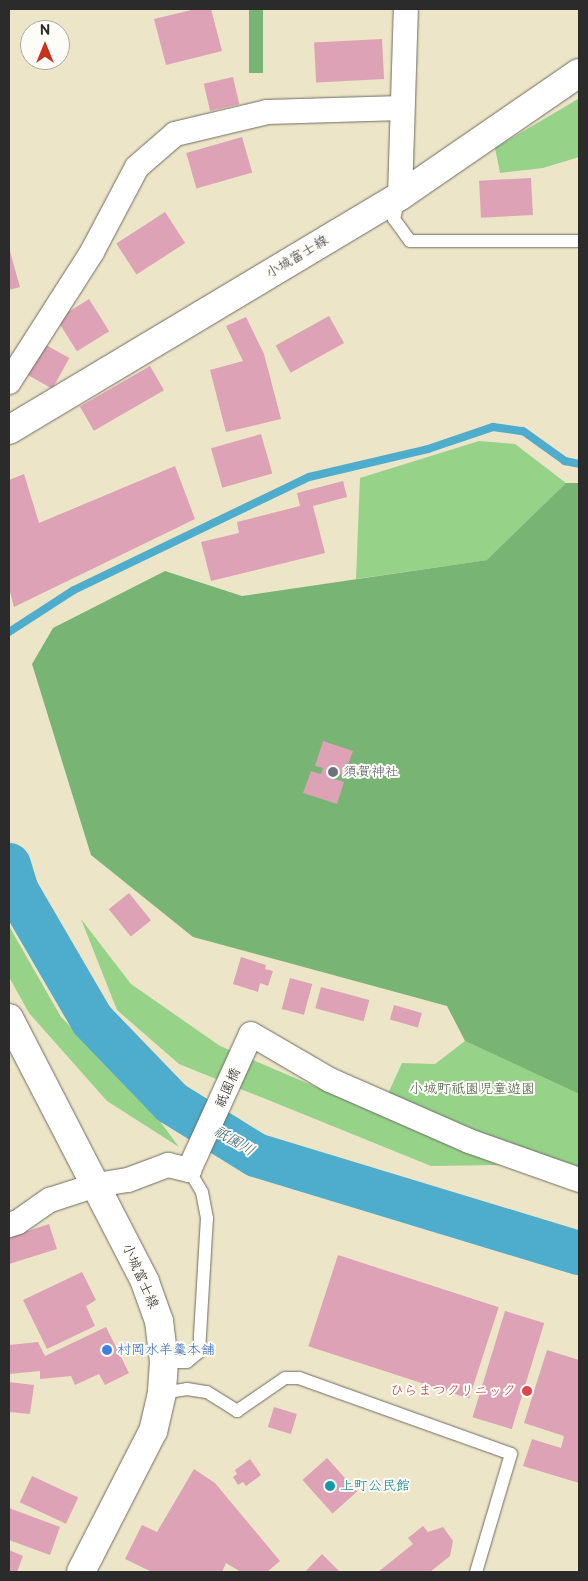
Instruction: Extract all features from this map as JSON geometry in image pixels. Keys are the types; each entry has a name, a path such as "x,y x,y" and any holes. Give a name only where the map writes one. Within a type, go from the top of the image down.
{"main road":[{"name":"小城富士線","path":"9,430 400,196 579,73"},
{"name":"小城富士線","path":"9,1018 146,1282 159,1321 164,1362 162,1394 153,1431 81,1572"}],"street":[{"path":"400,196 406,9"},
{"path":"9,382 92,252 137,167 175,134 267,112 402,108"},
{"name":"祇園橋","path":"193,1165 251,1034 330,1080 469,1141 579,1180"},
{"path":"9,1225 18,1222 50,1200 96,1185 128,1180 168,1165 193,1165"}],"lane":[{"path":"400,196 394,219 410,241 579,241"},
{"path":"164,1362 187,1362 199,1352 207,1218 202,1192 193,1165"},
{"path":"162,1394 187,1389 208,1392 237,1411 285,1378 299,1378 511,1454 476,1572"}],"green space":[{"path":"249,9 263,9 263,73 249,73"},
{"path":"578,99 579,157 543,168 500,173 495,148"},
{"path":"479,441 515,444 566,483 488,560 356,579 360,478"},
{"path":"566,483 579,483 579,1094 465,1041 447,1006 193,937 91,855 32,664 53,628 165,571 242,596 487,560"},
{"path":"81,919 131,984 220,1046 499,1165 431,1166 179,1064 117,1010"},
{"path":"9,926 61,1017 147,1104 179,1147 107,1101 29,1013 9,977"},
{"name":"小城町祇園児童遊園","path":"465,1041 579,1094 579,1170 386,1098 402,1063 435,1064"}],"building":[{"path":"196,9 211,9 222,51 166,65 154,19"},
{"path":"382,39 384,79 316,83 314,43"},
{"path":"233,77 239,104 210,111 204,84"},
{"path":"242,137 252,173 196,189 186,153"},
{"path":"531,178 533,215 481,218 479,181"},
{"path":"165,212 185,243 137,275 116,244"},
{"path":"9,248 20,287 9,290"},
{"path":"89,299 109,331 77,351 57,319"},
{"path":"329,316 344,343 291,373 276,346"},
{"path":"246,317 264,354 281,419 226,432 210,370 243,361 226,326"},
{"path":"44,344 69,358 52,389 27,375"},
{"path":"150,366 164,390 94,431 80,406"},
{"path":"261,434 272,473 222,488 211,448"},
{"path":"175,466 195,519 14,607 9,588 9,480 24,474 39,523"},
{"path":"343,481 347,497 313,506 325,553 211,581 201,542 239,533 237,522 300,506 297,493"},
{"name":"須賀神社","path":"323,741 353,751 344,775 336,773 334,779 344,782 337,804 303,793 311,771 321,774 323,768 315,766"},
{"path":"129,893 151,920 131,937 109,909"},
{"path":"241,957 266,965 265,969 273,971 268,986 260,983 258,992 233,984"},
{"path":"290,978 312,984 304,1015 282,1009"},
{"path":"321,987 369,1000 364,1021 315,1008"},
{"path":"394,1005 422,1013 418,1027 390,1019"},
{"path":"49,1224 57,1249 9,1264 9,1237"},
{"path":"338,1255 499,1307 469,1399 308,1346"},
{"path":"82,1272 96,1300 86,1306 95,1326 47,1349 23,1300"},
{"path":"505,1311 544,1323 512,1429 473,1417"},
{"path":"106,1327 129,1373 105,1385 99,1374 75,1385 71,1376 40,1379 40,1371 9,1374 9,1345 38,1342 45,1356"},
{"path":"547,1350 579,1360 579,1483 523,1466 532,1439 561,1448 564,1436 524,1423"},
{"path":"9,1382 34,1385 30,1414 9,1412"},
{"path":"274,1407 297,1414 291,1434 268,1427"},
{"name":"上町公民館","path":"327,1458 357,1491 333,1514 302,1480"},
{"path":"250,1459 261,1475 246,1486 243,1482 238,1485 233,1477 237,1474 235,1470"},
{"path":"194,1469 215,1483 280,1561 267,1572 241,1572 226,1563 222,1572 152,1572 125,1559 142,1525 157,1532"},
{"path":"32,1476 78,1498 66,1524 20,1502"},
{"path":"9,1508 60,1527 50,1555 9,1540"},
{"path":"423,1526 428,1532 443,1527 453,1541 450,1556 430,1572 378,1572 413,1544 408,1538"},
{"path":"9,1550 23,1556 17,1572 9,1572"},
{"path":"322,1554 340,1572 305,1572"}],"waterway":[{"path":"9,632 74,590 309,477 428,449 493,427 523,431 565,461 579,464"},
{"name":"祇園川","path":"9,865 17,891 92,1020 172,1103 256,1155 579,1253"}],"place":[{"name":"須賀神社","path":"333,772"},
{"name":"村岡水羊羹本舗","path":"107,1350"},
{"name":"ひらまつクリニック","path":"527,1391"},
{"name":"上町公民館","path":"330,1486"}]}
